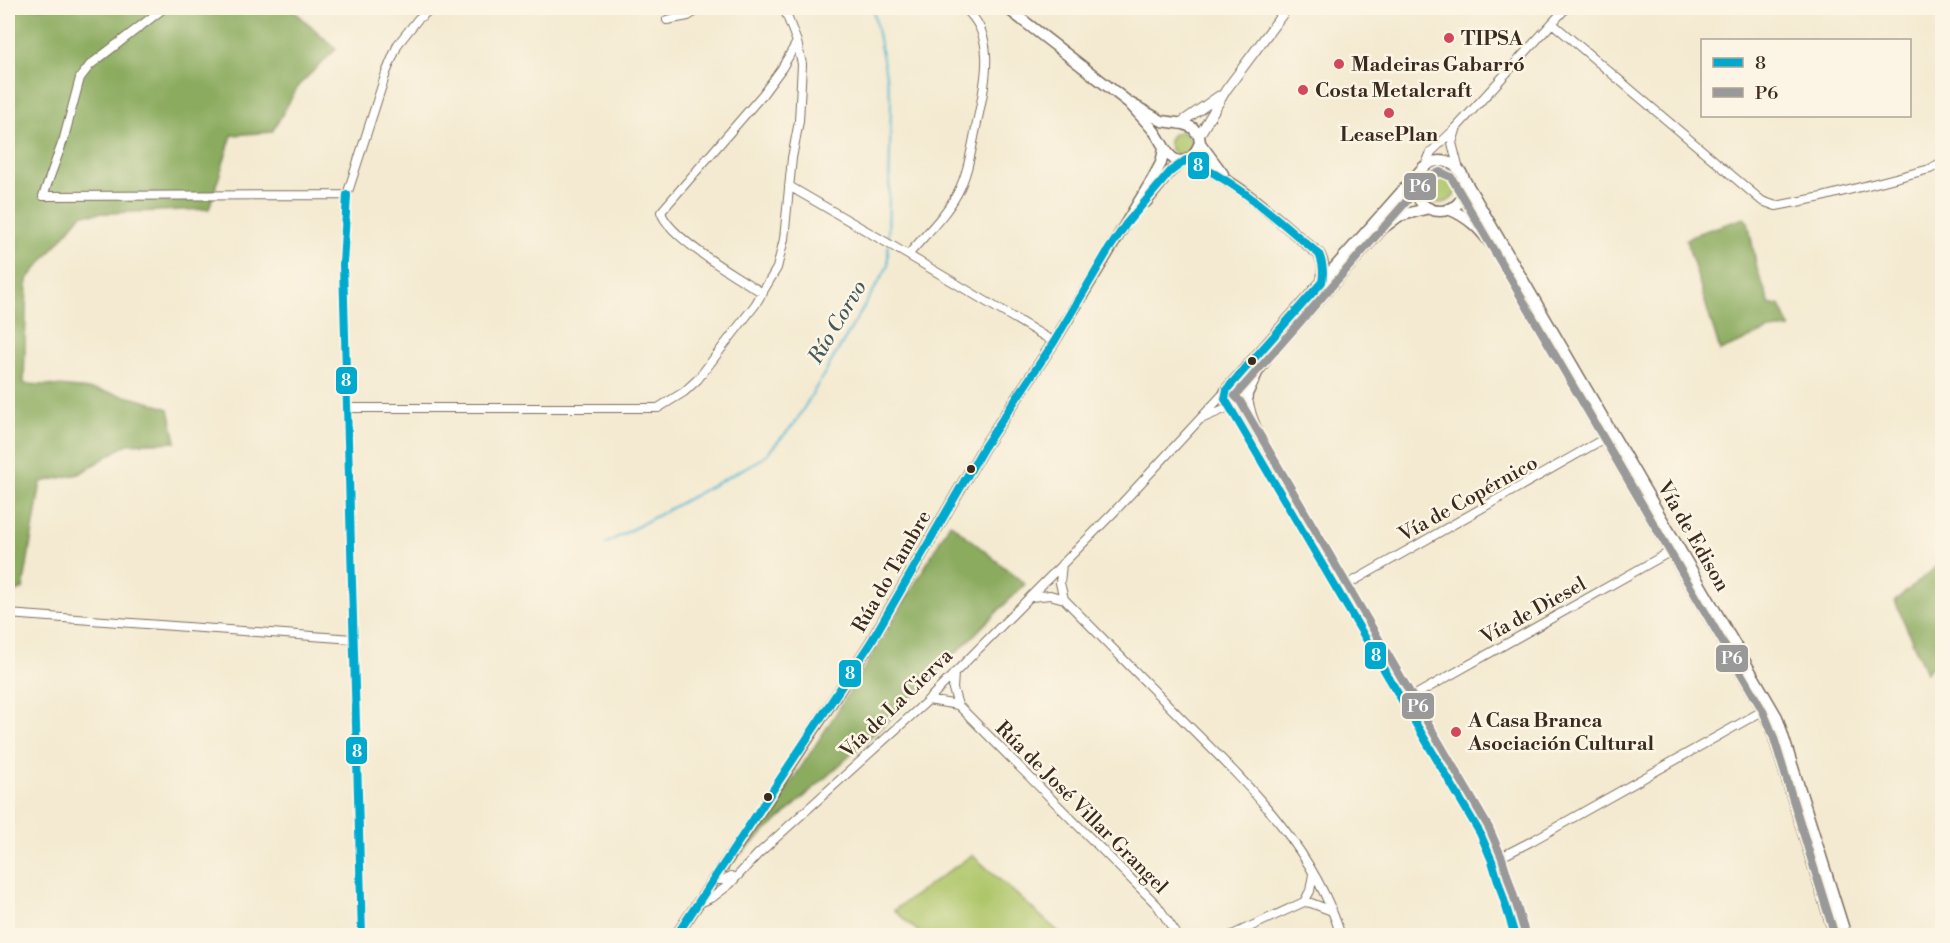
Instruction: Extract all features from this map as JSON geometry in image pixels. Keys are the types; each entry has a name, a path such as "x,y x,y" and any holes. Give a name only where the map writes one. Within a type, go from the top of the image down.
{"main road":[{"path":"1007,8 1128,102 1162,121 1193,128 1229,181"},
{"path":"1128,102 1172,158 1204,167 1229,181 1319,254 1323,262 1322,282"},
{"path":"1126,224 1157,173 1164,134 1167,129 1178,124"},
{"path":"1126,224 1170,172 1194,155 1199,140"},
{"path":"1443,161 1455,166 1461,174 1465,184 1461,200 1448,209 1429,208 1419,199 1415,185 1422,169 1430,163 1443,161"},
{"name":"Vía de La Cierva","path":"1227,389 1422,169"},
{"name":"Vía de Edison","path":"1461,174 1609,436 1783,731 1846,936"},
{"path":"1247,394 1240,386 1227,389 1225,399 1231,406 1238,407 1244,404 1247,394 1268,357 1383,228 1399,216 1429,208"},
{"name":"Vía de Edison","path":"1448,209 1468,219 1493,247 1609,436"},
{"name":"Rúa do Tambre","path":"676,936 871,642 984,447 1053,342 1126,224"},
{"path":"1319,254 1331,257 1346,254"},
{"name":"Vía de Edison","path":"1768,708 1773,734 1835,936"}],"street":[{"path":"164,8 90,65 80,78 64,138 43,196 347,195"},
{"path":"362,936 343,265 347,195 386,73 398,44 418,19 432,8"},
{"path":"667,20 688,16 701,8"},
{"path":"348,408 658,408 684,393 698,379 763,292 777,268 784,239 792,158 799,121 802,64 797,42 784,8"},
{"path":"908,255 951,204 966,174 985,80 986,59 984,40 978,25 970,12 964,8"},
{"path":"1199,140 1226,90 1287,8"},
{"name":"Vía de La Cierva","path":"1422,169 1431,152 1456,128 1566,8"},
{"path":"1552,23 1762,201 1776,206 1822,197 1930,169 1942,162"},
{"path":"763,292 706,258 668,224 662,212 763,94 797,42"},
{"path":"1178,124 1203,109 1226,90"},
{"path":"1456,128 1452,143 1461,174"},
{"path":"789,186 1053,342"},
{"name":"Vía de La Cierva","path":"697,905 725,888 735,875 928,700 1113,513 1227,389"},
{"path":"1247,394 1261,438 1491,833 1502,857 1526,936"},
{"path":"1231,406 1480,833 1492,861 1515,936"},
{"name":"Vía de La Cierva","path":"1197,422 1231,406"},
{"name":"Vía de Copérnico","path":"1338,590 1609,436"},
{"name":"Vía de Diesel","path":"1403,703 1675,550"},
{"path":"1061,596 1062,564"},
{"path":"1046,580 1255,792 1287,830 1323,892 1341,936"},
{"path":"1029,597 1061,596"},
{"path":"8,614 353,639"},
{"path":"928,700 955,703 954,673"},
{"name":"Rúa de José Villar Grangel","path":"940,688 1157,905 1178,936"},
{"path":"1492,861 1768,708"},
{"path":"1308,901 1313,874"},
{"path":"714,880 735,875"},
{"path":"714,880 725,888"},
{"path":"1230,936 1308,901 1317,900 1323,892"},
{"path":"1308,901 1332,911"},
{"path":"8,931 23,936"}],"green space":[{"path":"8,8 291,8 336,49 299,85 272,132 232,135 209,209 82,214 27,280 24,384 98,390 169,409 176,442 127,444 79,474 41,482 23,589 8,596"},
{"path":"1180,132 1188,135 1191,143 1188,151 1180,154 1172,151 1169,143 1172,135"},
{"path":"1440,169 1452,174 1457,186 1452,198 1440,203 1428,198 1423,186 1428,174"},
{"path":"1407,191 1414,204 1388,217 1385,216"},
{"path":"1471,199 1495,241 1477,218 1464,209"},
{"path":"1744,218 1748,222 1757,269 1770,305 1780,305 1790,328 1769,330 1720,351 1686,239"},
{"path":"950,523 1025,584 885,724 735,859 791,783 838,710"},
{"path":"1942,562 1942,656 1926,673 1895,601"},
{"path":"972,855 1062,935 922,935 894,910"}],"waterway":[{"name":"Río Corvo","path":"873,8 891,101 888,240"},
{"name":"Río Corvo","path":"605,544 763,458 795,423 888,266 888,246"}],"transit line":[{"name":"8","path":"676,936 871,642 984,447 1054,342 1109,249 1126,224 1170,172 1186,160 1205,168 1239,190 1319,254 1323,268 1322,282 1227,389 1225,399 1480,833 1492,861 1515,936"},
{"name":"P6","path":"1525,933 1502,858 1489,828 1235,396 1427,178 1440,172 1451,177 1763,711 1773,735 1835,936"},
{"name":"8","path":"347,195 343,265 362,936"}],"place":[{"name":"TIPSA","path":"1449,38"},
{"name":"Madeiras Gabarró","path":"1339,64"},
{"name":"Costa Metalcraft","path":"1303,90"},
{"name":"LeasePlan","path":"1389,113"},
{"name":"A Casa Branca Asociación Cultural","path":"1456,732"}]}
